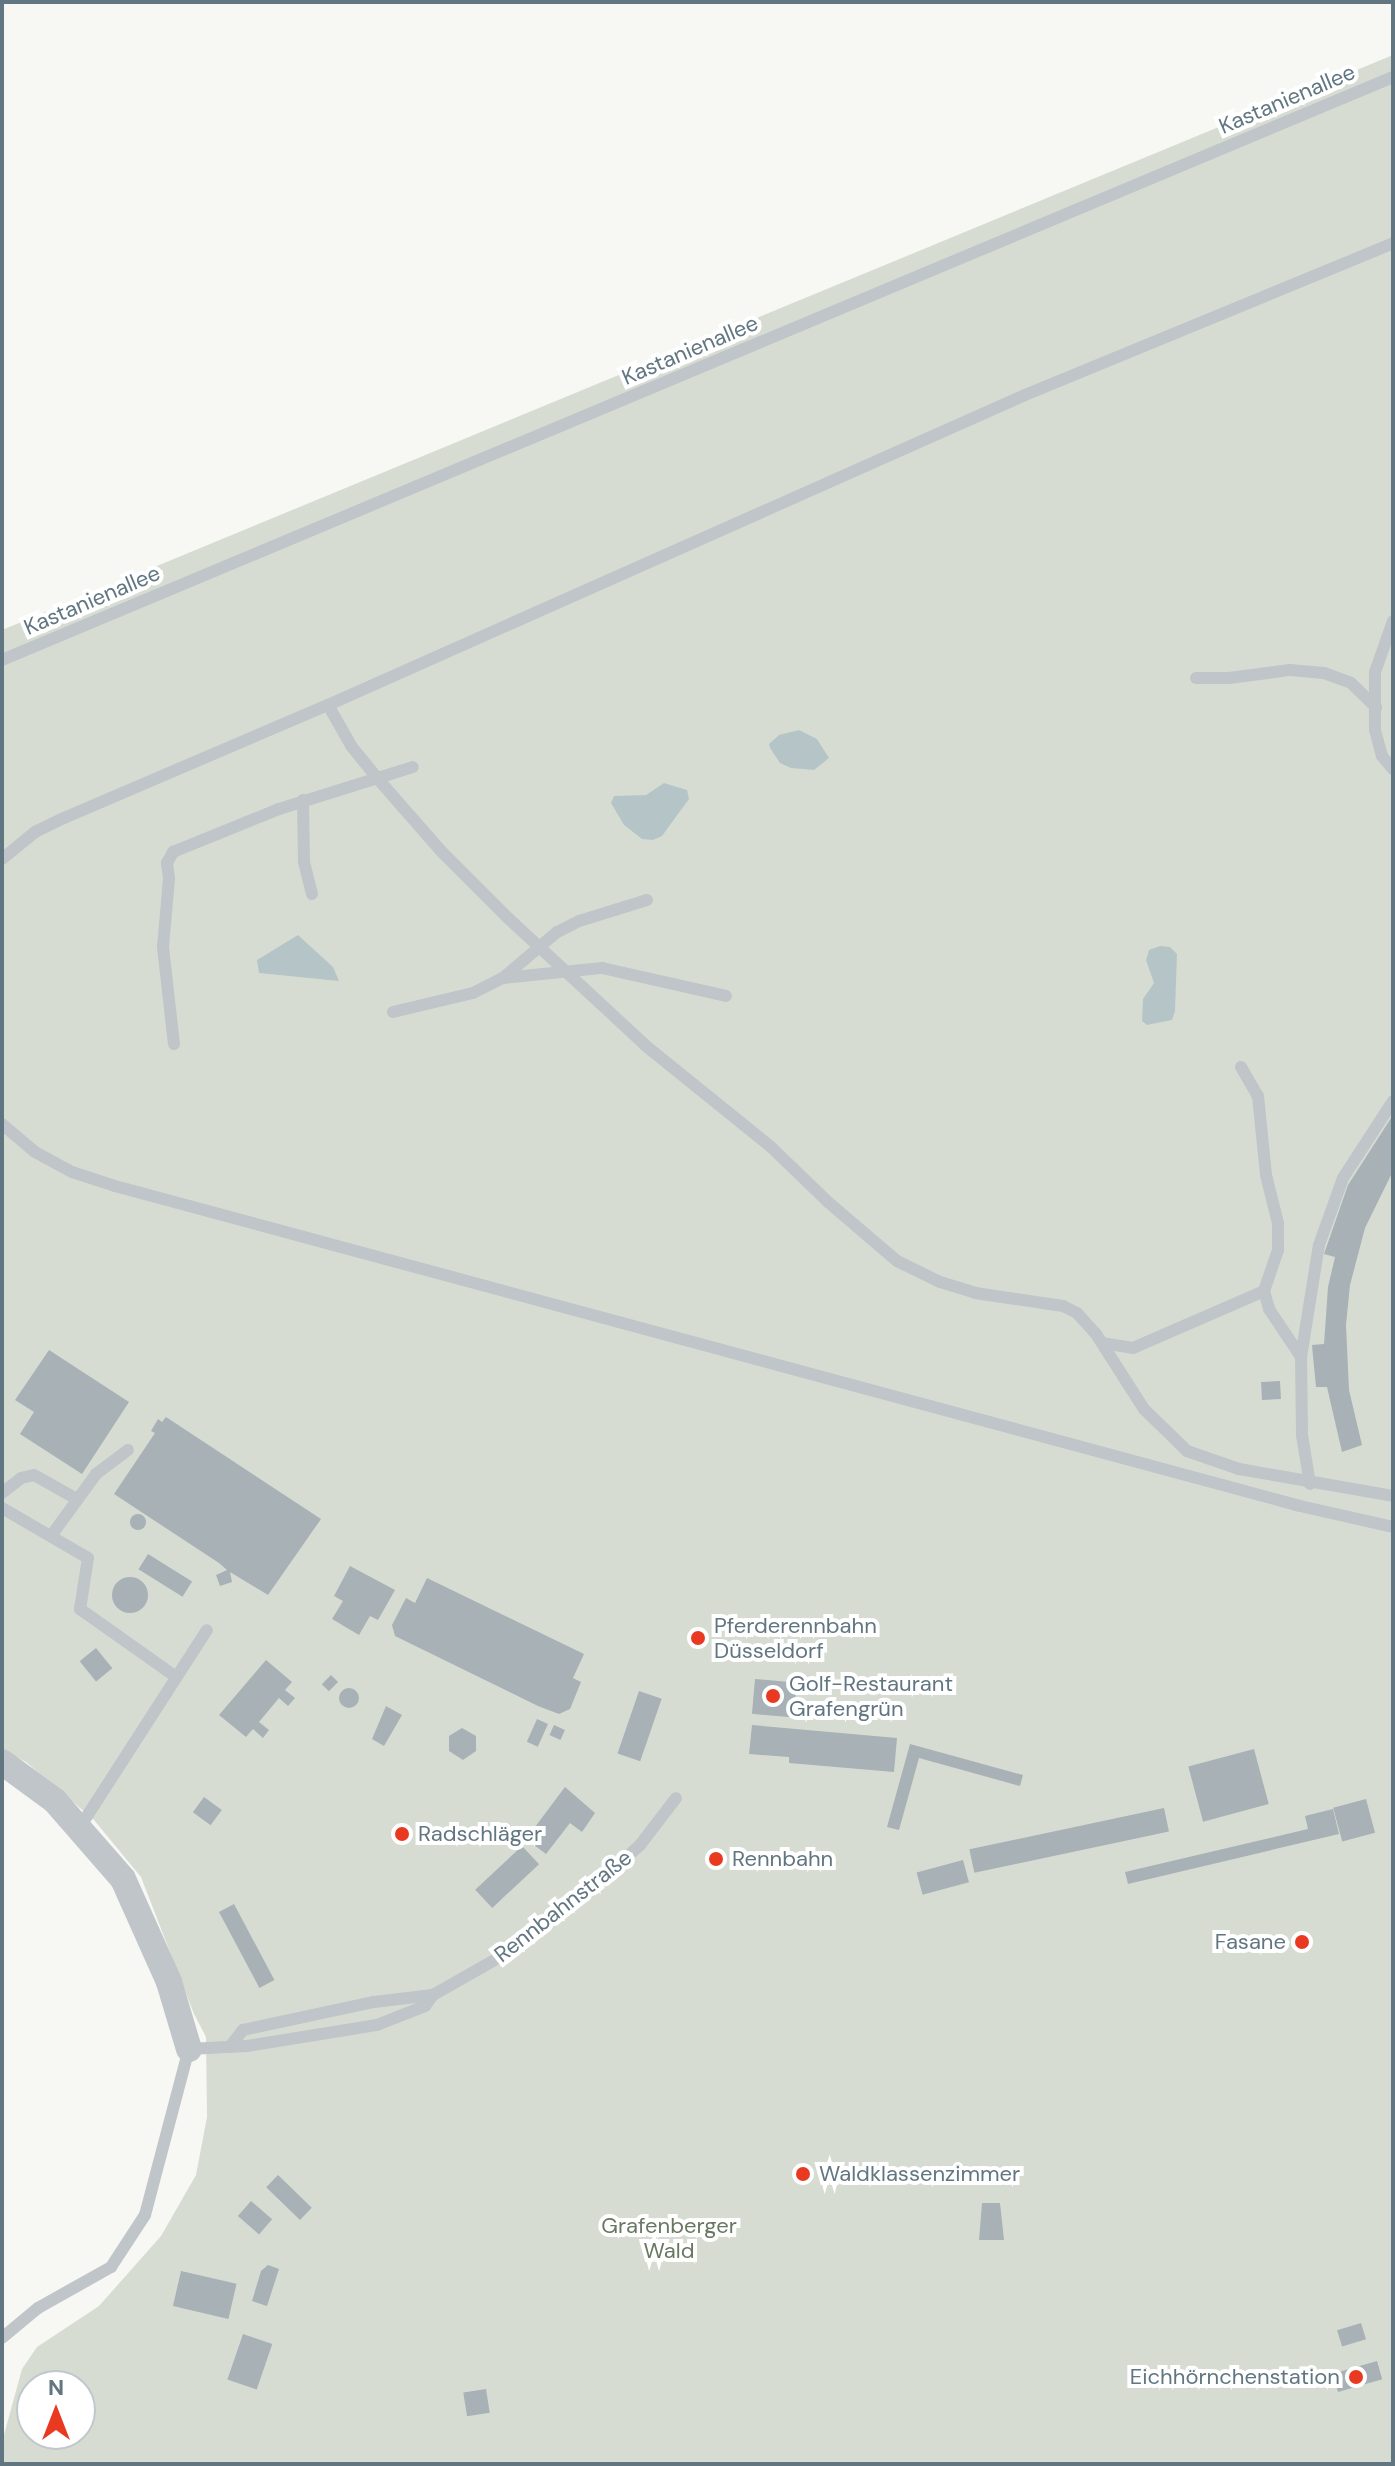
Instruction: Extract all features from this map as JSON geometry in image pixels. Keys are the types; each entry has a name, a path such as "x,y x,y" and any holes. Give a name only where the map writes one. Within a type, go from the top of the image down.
{"street":[{"path":"2,1762 55,1801 123,1879 169,1982 189,2049"}],"lane":[{"name":"Kastanienallee","path":"2,660 1393,77"},
{"path":"2,859 35,832 1025,395 1393,243"},
{"path":"1393,621 1375,672 1375,730 1382,756 1393,769"},
{"path":"1196,678 1229,678 1290,670 1324,673 1351,683 1376,707"},
{"path":"328,705 352,747 442,852 646,1046 770,1146 818,1194 897,1261 940,1282 975,1293 1063,1306 1077,1313 1102,1343 1144,1409 1181,1448 1239,1469 1310,1484 1393,1496"},
{"path":"174,1044 163,947 169,878 167,863 173,852 303,800 413,767"},
{"path":"303,800 304,862 312,894"},
{"path":"393,1012 473,993 503,978 557,932 579,921 647,900"},
{"path":"503,978 602,968 726,996"},
{"path":"1241,1067 1258,1096 1266,1175 1278,1223 1278,1250 1264,1291 1269,1309 1301,1357"},
{"path":"1310,1484 1302,1435 1301,1357 1319,1245 1343,1178 1393,1101"},
{"path":"2,1124 35,1152 72,1172 115,1186 1300,1506 1393,1527"},
{"path":"1102,1343 1133,1348 1264,1291"},
{"path":"51,1536 96,1474 128,1450"},
{"path":"2,1493 21,1478 34,1475 77,1499"},
{"path":"2,1508 88,1558 80,1609 176,1677"},
{"path":"80,1827 207,1630"},
{"name":"Rennbahnstraße","path":"232,2044 243,2030 374,2002 433,1995 507,1953 599,1883 640,1845 676,1798"},
{"name":"Rennbahnstraße","path":"189,2049 232,2044 247,2046 377,2025 425,2006 433,1995"},
{"path":"2,2338 38,2308 111,2267 145,2215 189,2049"}],"green space":[{"name":"Grafenberger Wald","path":"1393,55 1393,2464 2,2464 2,2442 16,2391 16,2450 96,2450 96,2370 22,2369 37,2347 99,2306 161,2236 196,2175 207,2117 206,2037 194,2014 141,1877 94,1820 26,1762 2,1749 2,630"}],"shaded area":[{"path":"799,730 817,739 829,758 814,770 791,768 780,763 770,748 769,744 779,735"},
{"path":"664,783 687,790 689,799 662,836 653,840 642,839 624,825 611,803 614,796 646,795"},
{"path":"298,935 333,967 339,981 259,973 257,960"},
{"path":"1160,946 1170,947 1177,954 1175,1011 1172,1020 1147,1025 1142,1021 1143,999 1154,983 1146,960 1149,950"}],"building":[{"path":"1393,1115 1393,1171 1365,1228 1350,1285 1346,1325 1349,1390 1362,1445 1342,1452 1327,1387 1316,1387 1312,1345 1324,1344 1328,1287 1335,1257 1324,1254 1348,1185"},
{"path":"49,1350 129,1402 82,1474 20,1434 34,1412 15,1400"},
{"path":"1280,1381 1281,1399 1262,1400 1261,1382"},
{"path":"166,1417 321,1519 268,1595 230,1572 232,1582 220,1586 216,1575 227,1570 219,1563 114,1494 155,1433 151,1431 158,1419 162,1422"},
{"path":"135,1514 141,1514 146,1522 144,1528 135,1530 130,1525 130,1519"},
{"path":"148,1554 192,1582 183,1597 138,1569"},
{"path":"350,1566 395,1590 378,1620 370,1616 359,1635 332,1619 343,1601 334,1596"},
{"path":"130,1577 143,1582 148,1595 143,1608 130,1613 117,1608 112,1595 117,1582"},
{"path":"427,1578 584,1654 573,1678 581,1682 570,1709 559,1714 538,1706 395,1636 392,1625 406,1598 415,1603"},
{"path":"96,1648 112,1668 96,1681 80,1661"},
{"path":"266,1660 292,1682 285,1690 295,1698 288,1706 279,1698 259,1722 269,1730 263,1738 253,1729 246,1737 219,1715"},
{"path":"331,1675 338,1682 329,1691 322,1684"},
{"path":"755,1679 797,1683 794,1718 752,1714"},
{"path":"349,1688 356,1691 359,1698 356,1705 349,1708 342,1705 339,1698 342,1691"},
{"path":"639,1691 662,1699 640,1761 618,1753"},
{"path":"386,1706 402,1715 384,1746 372,1739"},
{"path":"537,1719 548,1724 538,1747 527,1742"},
{"path":"554,1725 565,1730 560,1740 550,1735"},
{"path":"752,1725 897,1738 894,1772 789,1763 789,1757 749,1754"},
{"path":"462,1728 476,1736 476,1751 463,1760 449,1751 449,1736"},
{"path":"910,1744 1023,1775 1020,1786 919,1758 899,1830 887,1827"},
{"path":"1254,1749 1269,1804 1203,1822 1188,1767"},
{"path":"565,1787 595,1813 582,1832 570,1823 546,1854 526,1839"},
{"path":"204,1797 222,1810 211,1825 193,1812"},
{"path":"1366,1799 1375,1833 1342,1842 1333,1808"},
{"path":"1164,1808 1169,1831 974,1873 969,1849"},
{"path":"1333,1809 1339,1834 1128,1884 1125,1872 1308,1829 1305,1816"},
{"path":"522,1846 539,1864 492,1908 475,1890"},
{"path":"963,1860 969,1882 923,1895 917,1872"},
{"path":"234,1904 274,1980 259,1988 219,1912"},
{"path":"278,2175 312,2208 300,2220 266,2187"},
{"path":"251,2201 272,2219 259,2234 238,2216"},
{"path":"982,2203 1000,2203 1004,2240 979,2240"},
{"path":"268,2265 279,2269 267,2306 252,2301 261,2271"},
{"path":"181,2271 237,2284 228,2319 173,2306"},
{"path":"1361,2323 1366,2339 1342,2347 1337,2330"},
{"path":"243,2334 272,2344 257,2389 227,2379"},
{"path":"1377,2361 1382,2379 1338,2392 1333,2374"},
{"path":"486,2389 490,2413 467,2416 463,2393"}],"place":[{"name":"Pferderennbahn Düsseldorf","path":"698,1638"},
{"name":"Golf-Restaurant Grafengrün","path":"773,1696"},
{"name":"Radschläger","path":"402,1834"},
{"name":"Rennbahn","path":"716,1859"},
{"name":"Fasane","path":"1302,1942"},
{"name":"Waldklassenzimmer","path":"803,2174"},
{"name":"Eichhörnchenstation","path":"1356,2377"}]}
